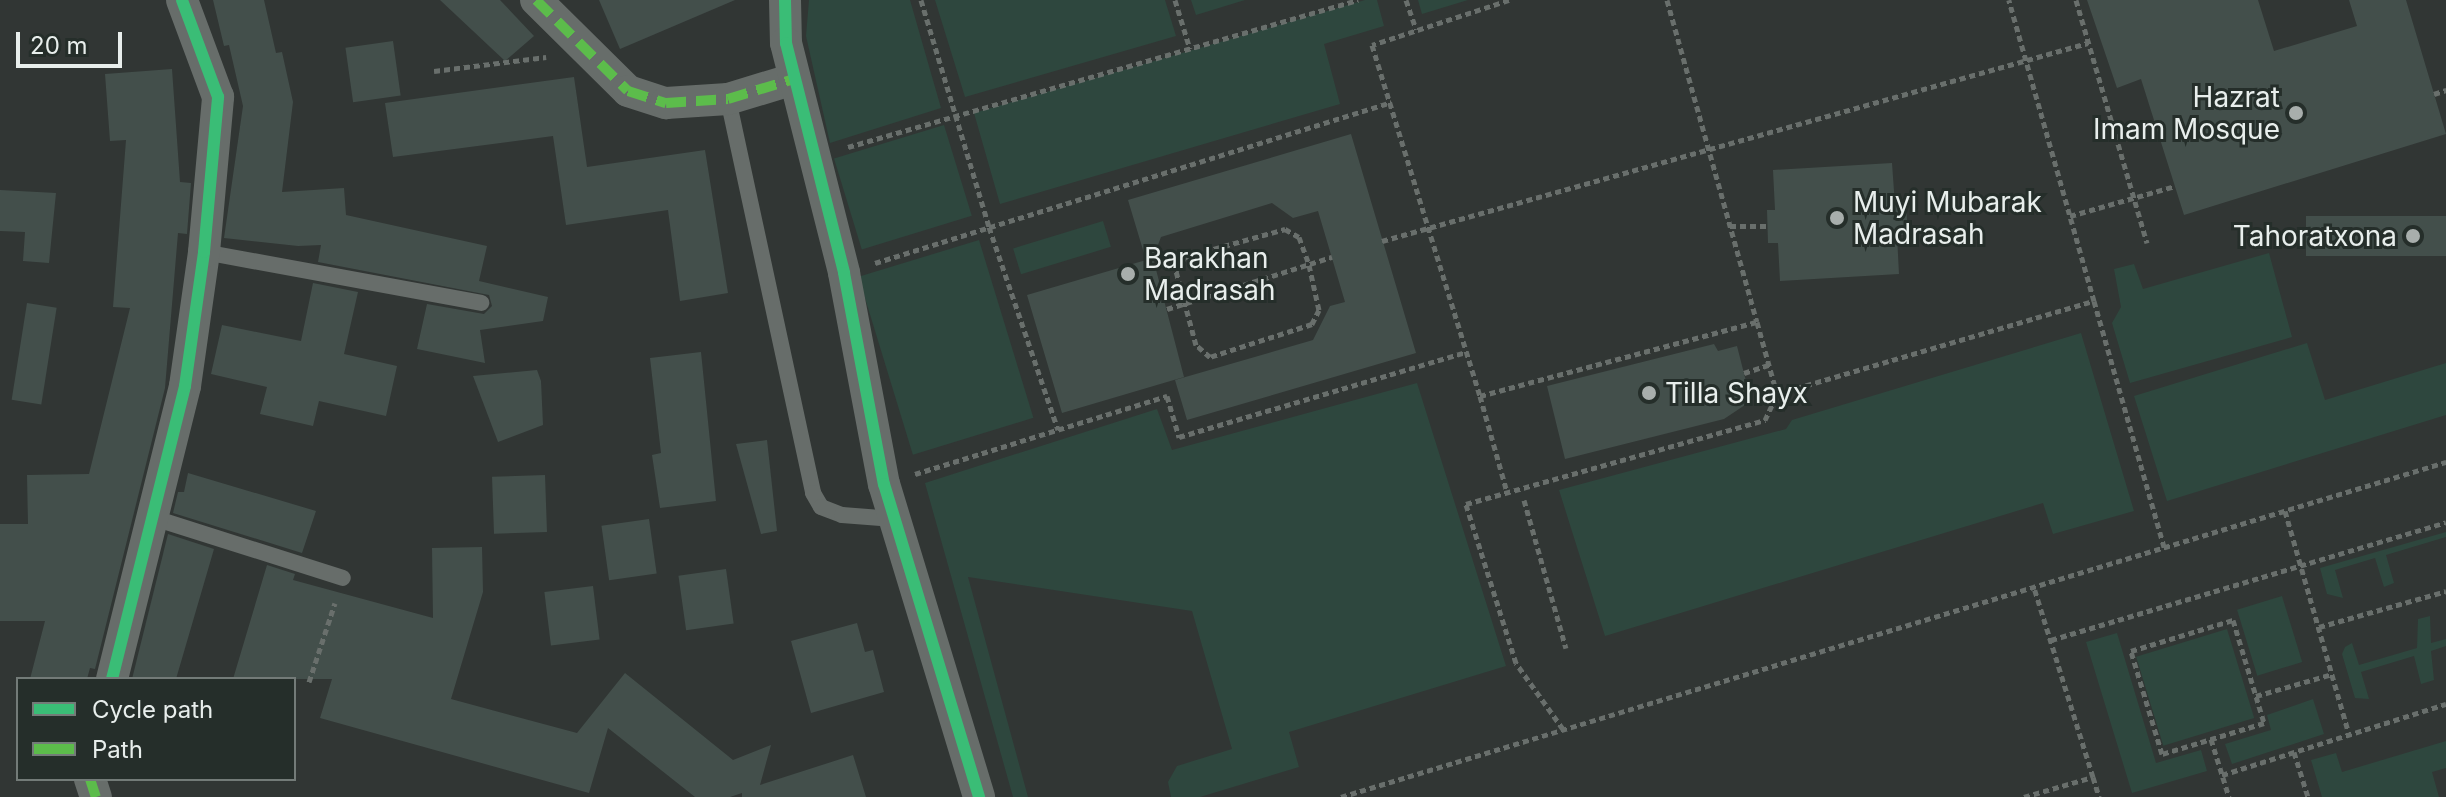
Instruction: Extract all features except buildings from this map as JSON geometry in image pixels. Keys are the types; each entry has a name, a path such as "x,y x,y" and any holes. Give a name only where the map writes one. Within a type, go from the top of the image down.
{"street":[{"path":"113,677 185,386 204,252 218,97 182,0"},
{"path":"536,0 628,91 666,103 728,99 794,79"},
{"path":"785,0 784,29 794,79 844,273 884,484 979,797"}],"lane":[{"path":"728,99 813,493 821,507 842,515 894,519"},
{"path":"204,252 481,303"},
{"path":"154,518 343,578"}],"path":[{"path":"921,0 989,227 1058,430"},
{"path":"1175,0 1190,49"},
{"path":"812,158 1358,0"},
{"path":"1406,0 1416,30"},
{"path":"1507,492 1392,102 1372,45 1509,0"},
{"path":"1563,729 1516,663 1466,504 1765,420 1777,394 1667,0"},
{"path":"2009,0 2164,547"},
{"path":"2076,0 2147,243"},
{"path":"1382,241 2088,43"},
{"path":"434,71 586,52"},
{"path":"2434,94 2446,90"},
{"path":"844,273 1392,102"},
{"path":"2070,216 2175,186"},
{"path":"1730,226 1767,226"},
{"path":"1285,229 1299,237 1309,265 1319,310 1312,324 1210,357 1196,345 1176,271 1185,257 1285,229"},
{"path":"1167,309 1332,257"},
{"path":"1777,394 2094,301"},
{"path":"1480,396 1757,322"},
{"path":"884,484 1167,396 1179,437 1467,352"},
{"path":"1744,373 1769,365"},
{"path":"1343,797 2446,462"},
{"path":"1524,500 1566,648"},
{"path":"2285,511 2349,734"},
{"path":"2051,640 2446,522"},
{"path":"309,682 343,578"},
{"path":"2034,587 2099,797"},
{"path":"2319,627 2446,591"},
{"path":"2233,620 2256,696 2264,723 2162,754 2131,651 2233,620"},
{"path":"2256,696 2332,674"},
{"path":"2222,775 2446,704"},
{"path":"2211,739 2229,797"},
{"path":"2294,752 2308,797"},
{"path":"2024,797 2093,777"}],"green space":[{"path":"809,0 910,0 941,108 830,143 806,36"},
{"path":"935,0 1165,0 1176,36 965,97"},
{"path":"1191,0 1245,0 1196,15"},
{"path":"1365,0 1377,0 1384,26 1324,44 1340,104 1000,204 974,113"},
{"path":"1418,0 1468,0 1422,14"},
{"path":"944,125 972,216 862,249 834,159"},
{"path":"1103,221 1111,247 1021,274 1013,248"},
{"path":"979,240 1033,418 913,455 859,277"},
{"path":"2269,253 2292,337 2130,383 2112,323 2121,307 2114,269 2134,264 2143,289"},
{"path":"2081,333 2134,511 2053,534 2043,503 1605,636 1559,490 1786,429 1792,420"},
{"path":"2307,343 2325,400 2446,363 2446,415 2167,501 2134,396"},
{"path":"1417,383 1506,666 1289,732 1299,767 1200,797 1171,797 1168,782 1177,766 1232,749 1192,611 968,577 1028,797 1013,797 925,483 1157,409 1172,450"},
{"path":"2446,532 2446,537 2386,555 2394,583 2384,587 2375,558 2335,570 2343,598 2327,594 2320,568"},
{"path":"2282,596 2302,662 2257,676 2237,610"},
{"path":"2430,616 2431,643 2446,639 2446,646 2431,651 2434,680 2421,684 2414,656 2361,672 2369,699 2355,698 2342,654 2345,647 2352,643 2359,665 2417,648 2418,619"},
{"path":"2227,629 2254,718 2163,746 2136,657"},
{"path":"2117,633 2156,763 2201,750 2207,771 2132,793 2086,642"},
{"path":"2313,699 2324,734 2232,764 2225,744 2271,730 2267,715"},
{"path":"2446,741 2446,768 2432,772 2439,797 2322,797 2311,760 2336,753 2342,772"}],"marked path":[{"path":"536,0 628,91 666,103 728,99 794,79"},
{"path":"91,781 96,797"}],"cycle path":[{"path":"112,677 185,386 204,252 218,97 182,0"},
{"path":"785,0 786,43 844,273 884,484 979,797"}],"place":[{"name":"Hazrat Imam Mosque","path":"2296,113"},
{"name":"Muyi Mubarak Madrasah","path":"1837,218"},
{"name":"Tahoratxona","path":"2413,236"},
{"name":"Barakhan Madrasah","path":"1128,274"},
{"name":"Tilla Shayx","path":"1649,393"}]}
